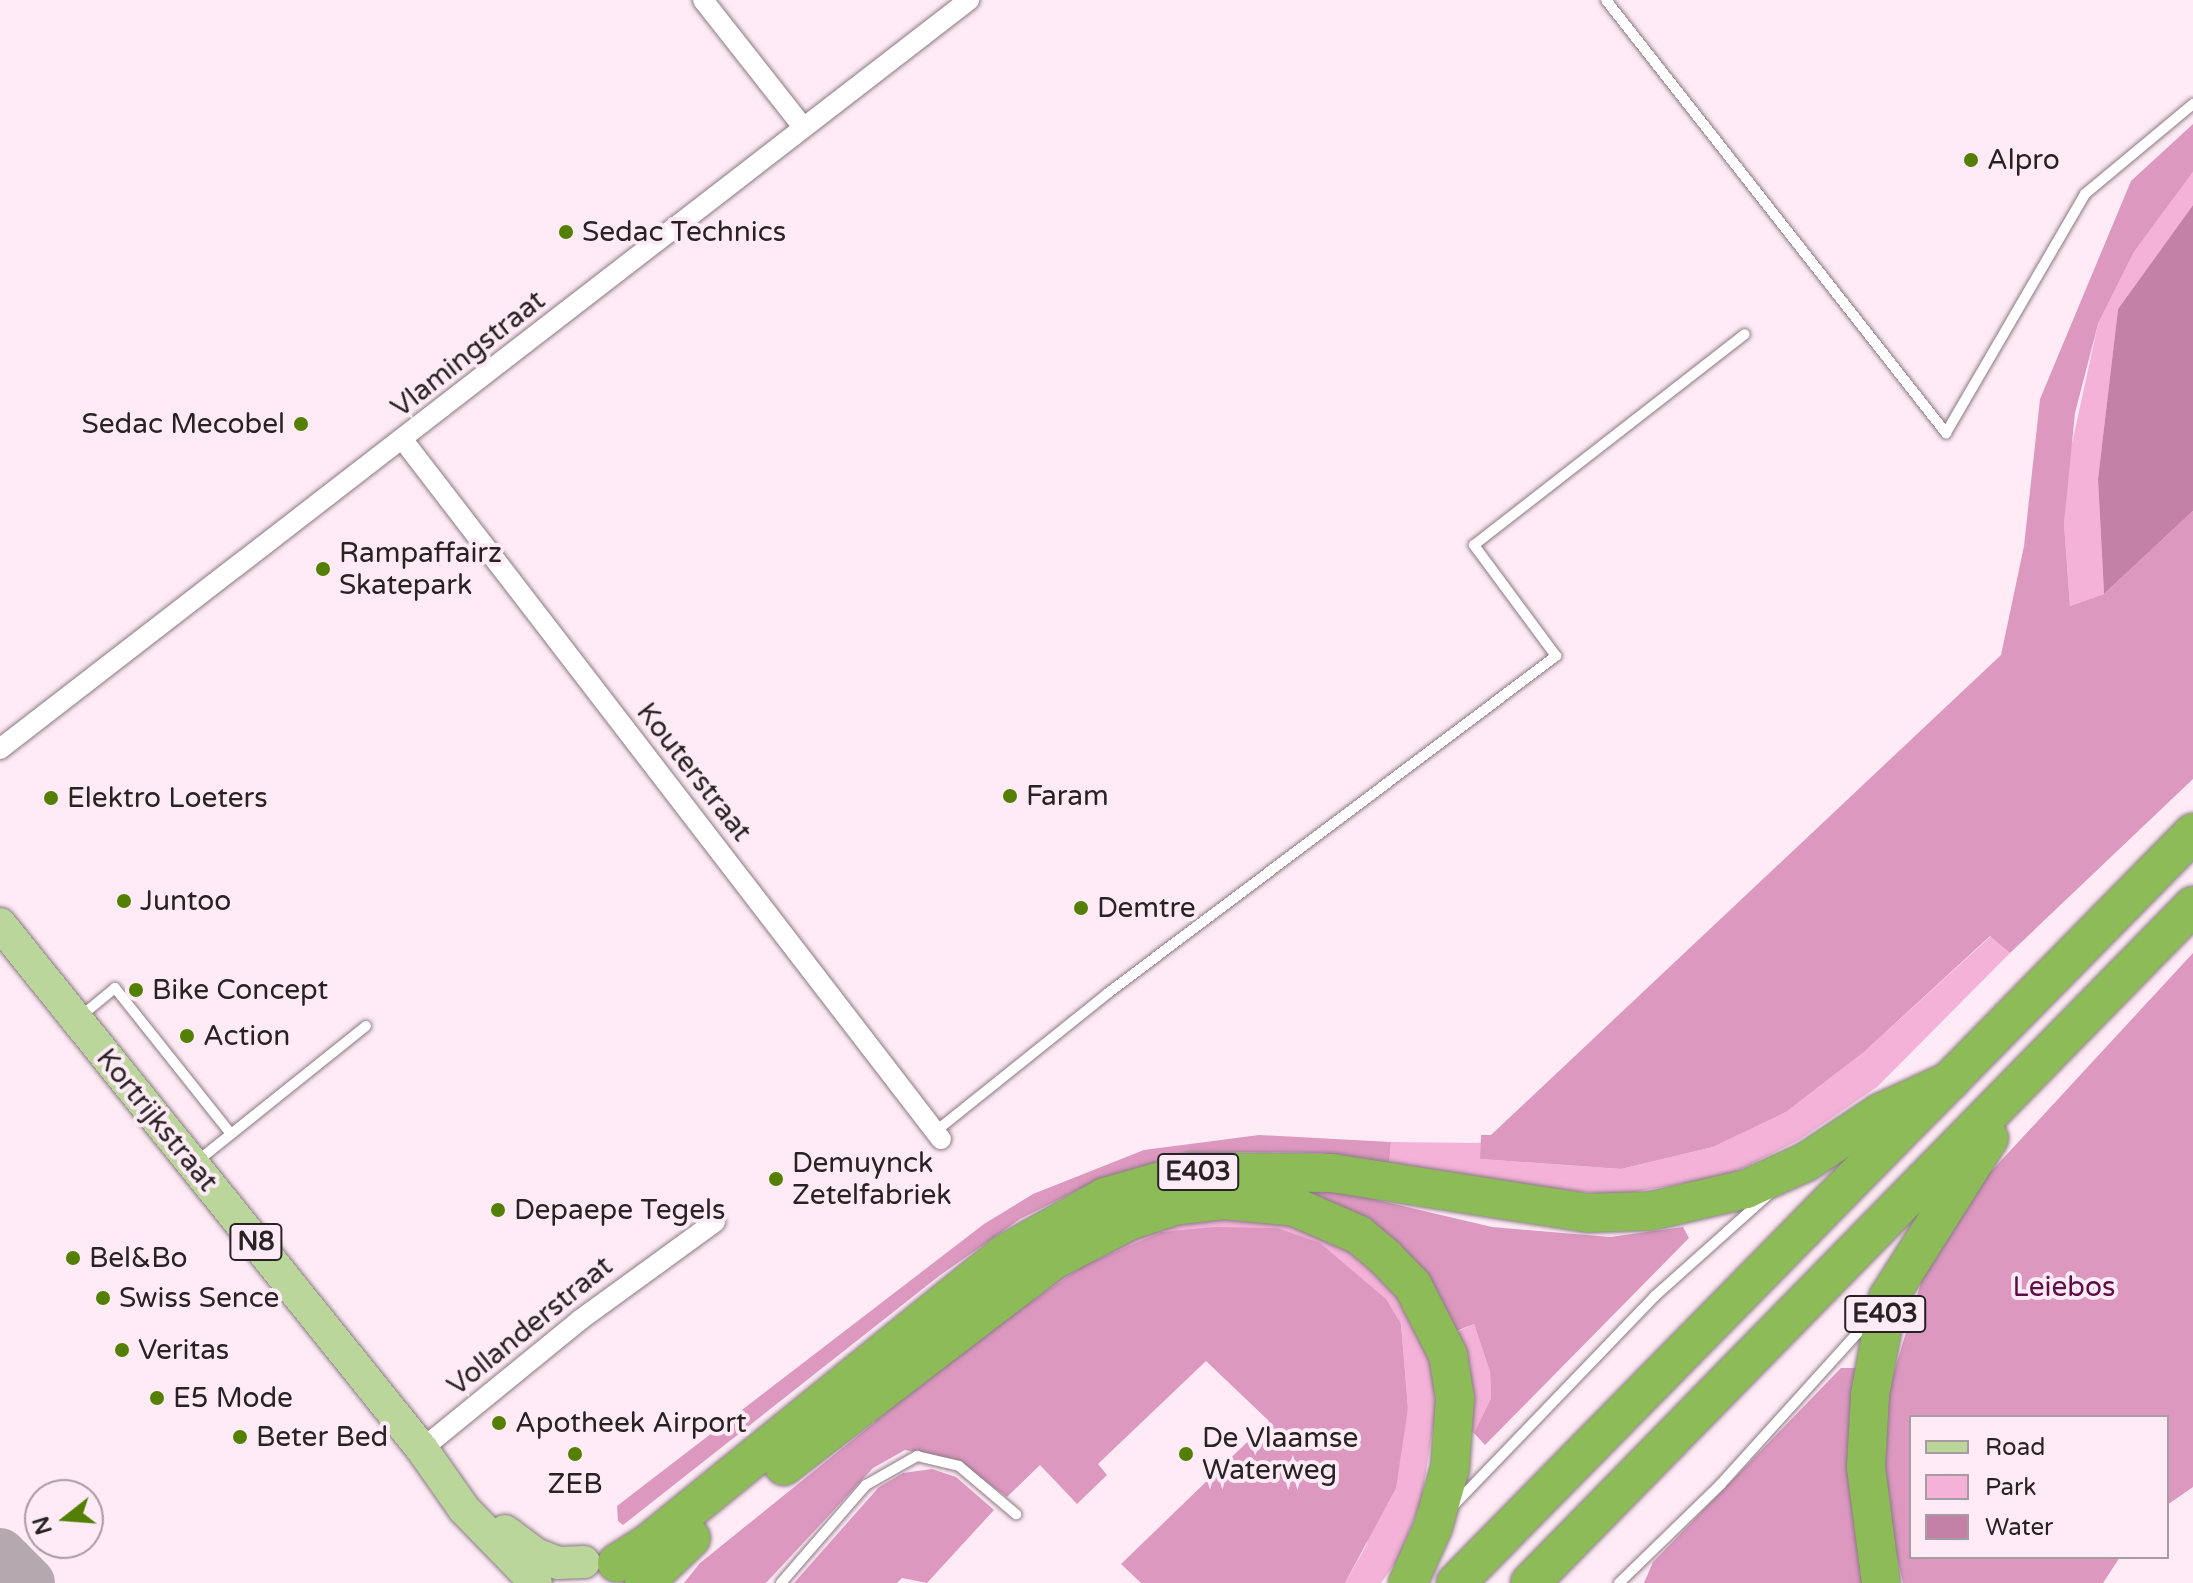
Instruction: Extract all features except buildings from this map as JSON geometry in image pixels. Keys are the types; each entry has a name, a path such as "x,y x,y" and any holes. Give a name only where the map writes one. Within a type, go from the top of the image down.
{"highway":[{"path":"1456,1583 2193,833"},
{"name":"E403","path":"1530,1583 2024,1082 2193,906"},
{"name":"E403","path":"609,1575 1004,1254 1105,1197 1193,1172 1317,1172 1588,1213 1651,1211 1746,1189 1806,1162 1880,1113 1950,1081"},
{"name":"E403","path":"1881,1583 1866,1467 1870,1395 1888,1298 2024,1082"},
{"name":"E403","path":"609,1575 672,1553 1052,1261 1129,1221 1174,1206 1224,1200 1295,1207 1359,1235 1413,1286 1438,1328 1455,1398 1450,1468 1433,1527 1408,1583"}],"main road":[{"name":"Kortrijkstraat","path":"1,924 427,1455 472,1519 536,1583"},
{"name":"Kortrijkstraat","path":"427,1455 535,1554 609,1575"}],"street":[{"path":"703,0 803,127"},
{"name":"Vlamingstraat","path":"0,749 969,0"},
{"name":"Kouterstraat","path":"403,440 938,1135"},
{"name":"Vollanderstraat","path":"427,1455 603,1303 715,1222"}],"lane":[{"path":"1606,0 1946,433 2085,194 2193,104"},
{"path":"938,1135 1108,993 1556,656 1474,545 1745,334"},
{"path":"77,1019 115,988 231,1134"},
{"path":"193,1164 366,1026"},
{"path":"1433,1527 1655,1296 1806,1162"},
{"path":"1619,1583 1721,1484 1888,1298"},
{"path":"781,1583 866,1485 917,1456 959,1466 1016,1514"}],"green space":[{"path":"2193,124 2193,172 2134,252 2098,324 2075,413 2064,523 2070,606 2104,594 2193,511 2193,779 2010,953 1990,936 1864,1052 1786,1112 1713,1147 1621,1169 1480,1159 1481,1135 1491,1135 2001,655 2024,546 2040,399 2131,181"},
{"path":"2193,172 2193,205 2118,309 2098,479 2104,594 2070,606 2064,523 2069,457 2098,324 2134,252"},
{"path":"1991,936 2010,953 1877,1087 1799,1140 1727,1176 1616,1195 1480,1183 1389,1166 1391,1142 1481,1143 1481,1159 1621,1169 1713,1147 1786,1112 1864,1052"},
{"name":"Leiebos","path":"2193,953 2193,1487 2169,1504 2169,1415 1909,1415 1909,1559 2119,1559 2103,1583 1903,1583 1888,1517 1883,1438 1889,1389 1922,1279 1960,1205"},
{"path":"1259,1135 1391,1142 1389,1166 1323,1153 1240,1152 1162,1162 1082,1188 1020,1219 939,1276 623,1525 618,1521 617,1506 984,1224 1033,1194 1144,1150"},
{"path":"1222,1180 1356,1195 1492,1227 1610,1237 1683,1227 1689,1238 1485,1445 1474,1433 1491,1398 1490,1372 1474,1324 1454,1332 1435,1295 1261,1193"},
{"path":"1235,1211 1331,1234 1399,1292 1433,1363 1438,1397 1421,1502 1398,1559 1381,1583 1345,1583 1366,1546 1408,1408 1401,1324 1277,1228 1162,1232 875,1424 875,1413 1116,1238"},
{"path":"1215,1227 1277,1228 1320,1243 1386,1299 1401,1324 1408,1408 1396,1488 1345,1583 1141,1583 1121,1564 1269,1421 1206,1361 1098,1464 1107,1475 1077,1504 1040,1465 1007,1497 958,1461 905,1450 873,1468 766,1583 684,1583 700,1563 984,1334 1085,1265 1162,1232"},
{"path":"1474,1324 1490,1372 1491,1398 1474,1433 1466,1429 1454,1333"},
{"path":"1841,1368 1862,1368 1870,1583 1644,1583 1653,1562"},
{"path":"932,1469 956,1477 994,1510 927,1583 902,1578 897,1583 794,1583 879,1487 903,1473"}],"water":[{"path":"2193,205 2193,511 2104,594 2098,479 2118,309"}],"taxiway":[{"path":"0,1554 29,1583"}],"place":[{"name":"Alpro","path":"1971,160"},
{"name":"Sedac Technics","path":"566,232"},
{"name":"Sedac Mecobel","path":"301,424"},
{"name":"Rampaffairz Skatepark","path":"323,569"},
{"name":"Faram","path":"1010,796"},
{"name":"Elektro Loeters","path":"51,798"},
{"name":"Juntoo","path":"124,901"},
{"name":"Demtre","path":"1081,908"},
{"name":"Bike Concept","path":"136,990"},
{"name":"Action","path":"187,1036"},
{"name":"Demuynck Zetelfabriek","path":"776,1179"},
{"name":"Depaepe Tegels","path":"498,1210"},
{"name":"Bel&Bo","path":"73,1258"},
{"name":"Swiss Sence","path":"103,1298"},
{"name":"Veritas","path":"122,1350"},
{"name":"E5 Mode","path":"157,1398"},
{"name":"Apotheek Airport","path":"499,1423"},
{"name":"Beter Bed","path":"240,1437"},
{"name":"ZEB","path":"575,1454"},
{"name":"De Vlaamse Waterweg","path":"1186,1454"}]}
